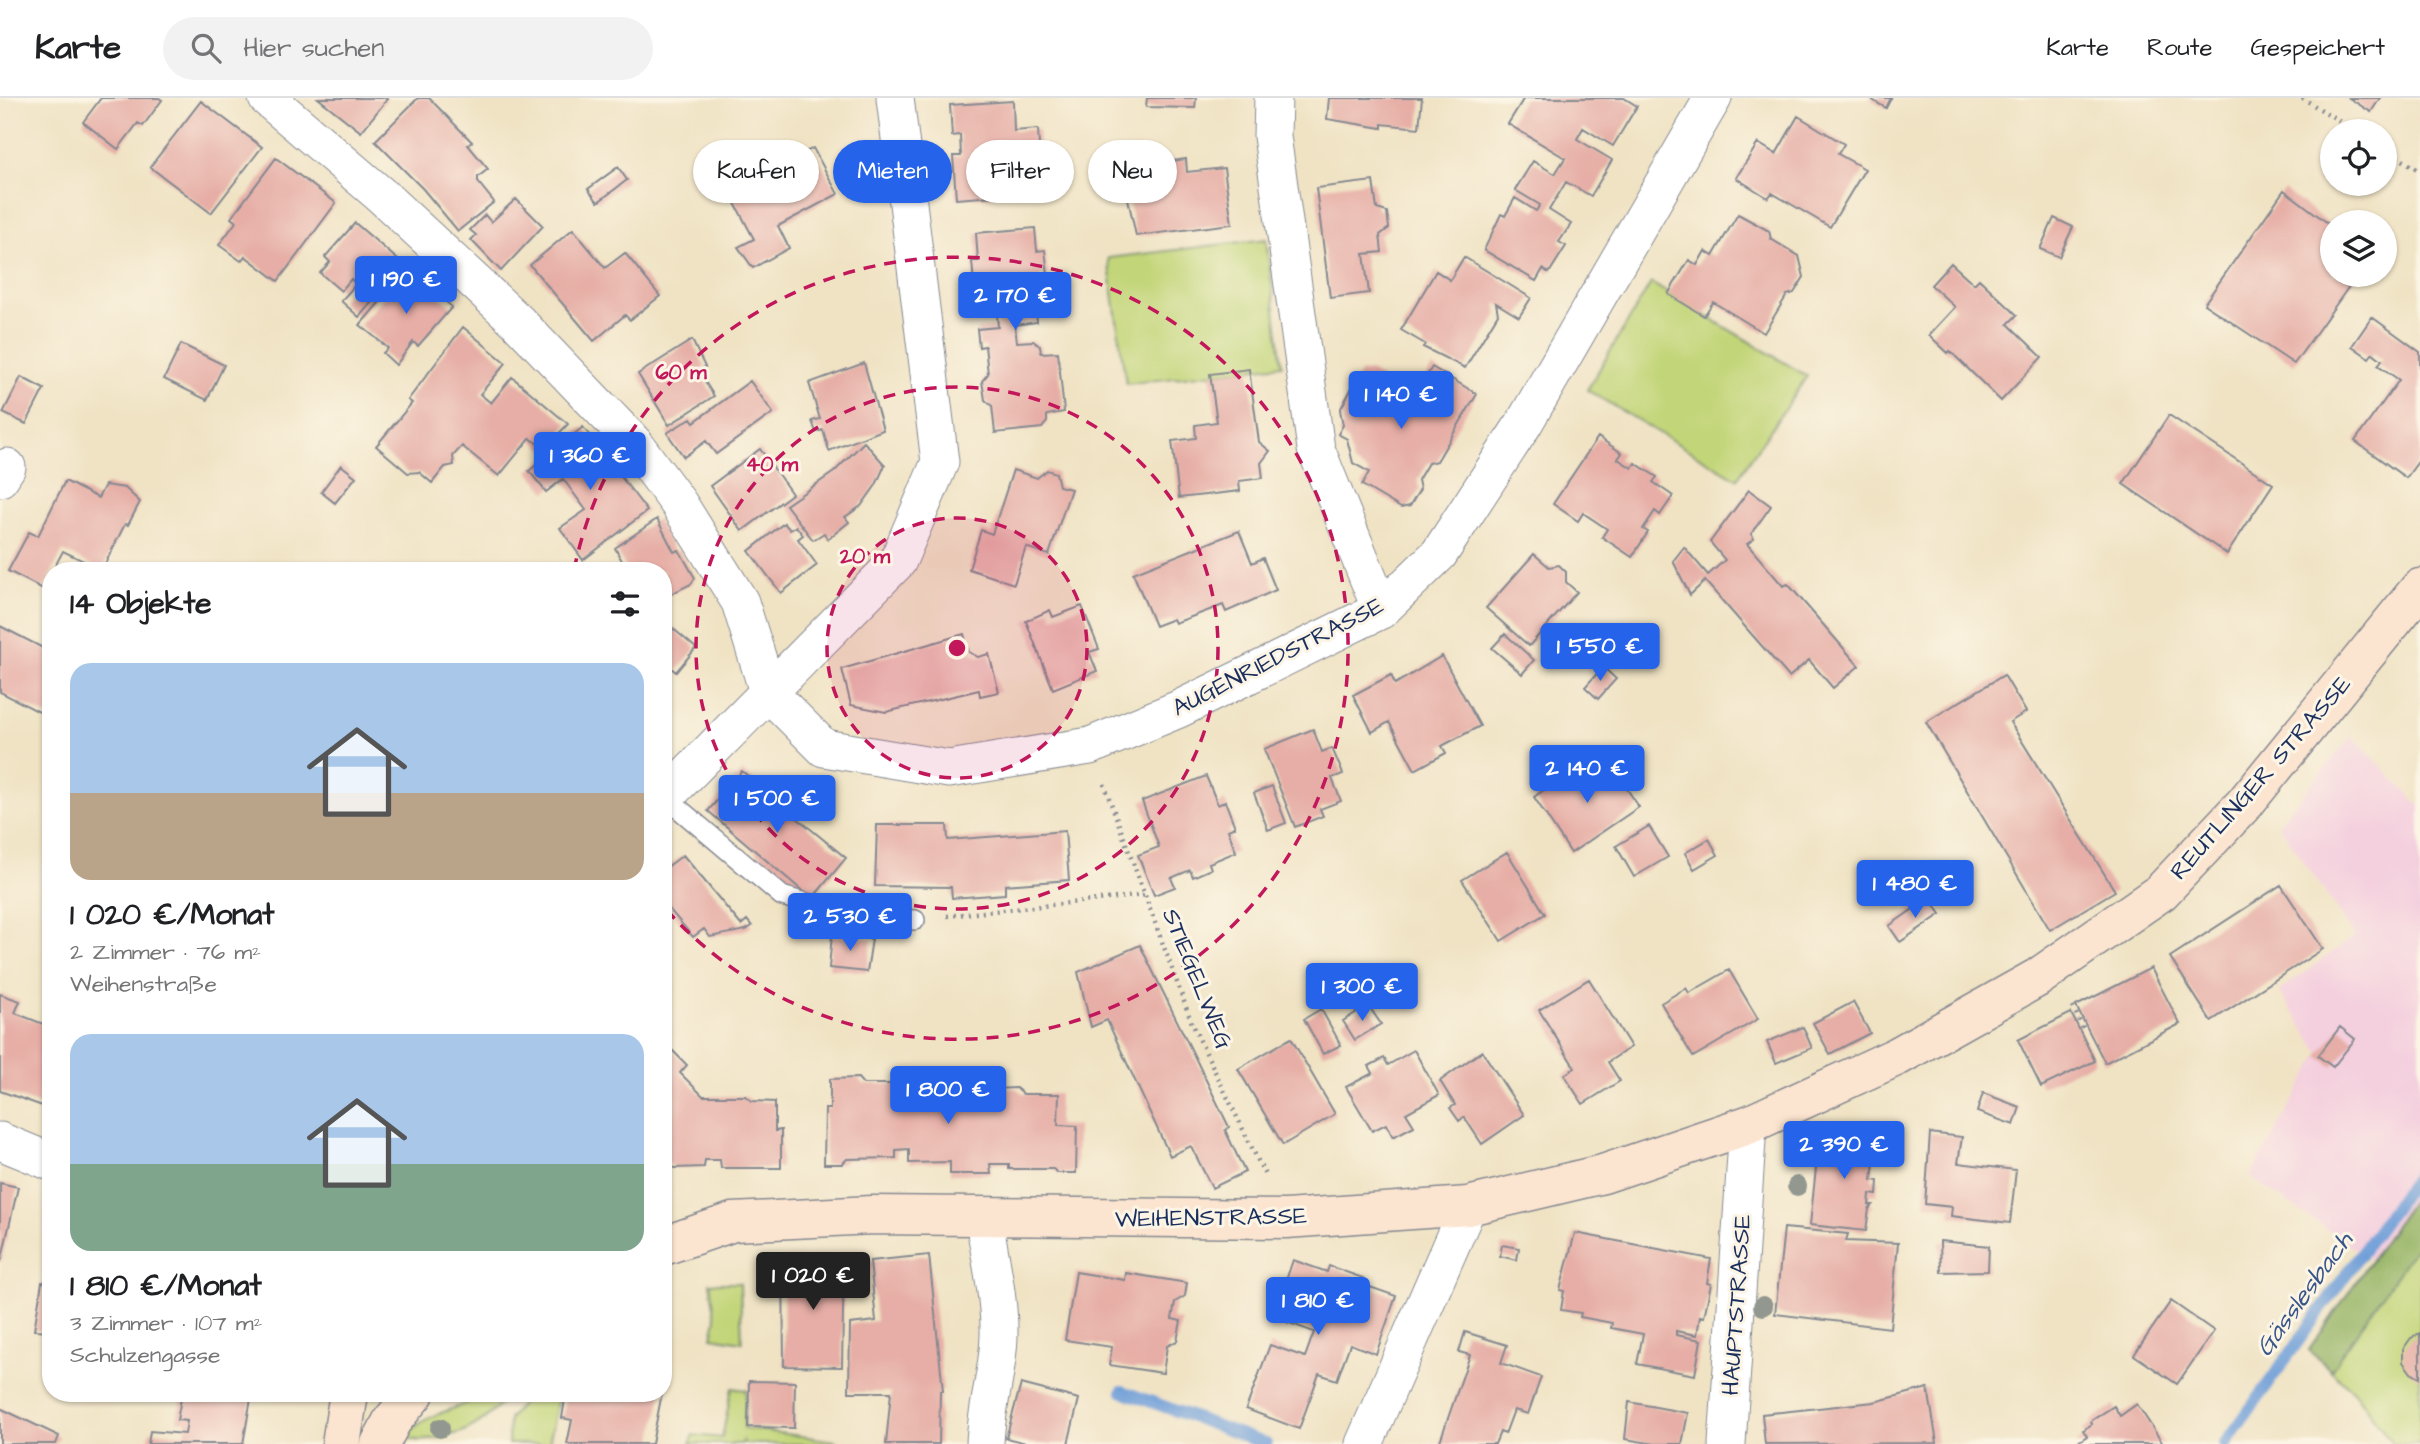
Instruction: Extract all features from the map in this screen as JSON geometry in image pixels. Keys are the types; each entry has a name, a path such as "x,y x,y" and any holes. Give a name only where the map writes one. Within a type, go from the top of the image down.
{"main road":[{"name":"REUTLINGER STRASSE","path":"1748,1125 1898,1056 2037,978 2161,892 2245,803 2420,588"},
{"name":"WEIHENSTRASSE","path":"672,1242 733,1222 872,1215 1286,1219 1468,1206 1603,1174 1748,1125"},
{"path":"341,1444 348,1402"},
{"path":"380,1444 392,1421 408,1402"}],"street":[{"path":"267,98 372,187 517,321 634,443 679,504 740,602 768,692"},
{"path":"672,790 898,561 940,462 895,98"},
{"path":"1273,98 1272,136 1316,449 1381,610"},
{"name":"AUGENRIEDSTRASSE","path":"768,692 824,748 949,769 1090,746 1179,709 1381,610 1439,554 1524,425 1713,98"},
{"name":"HAUPTSTRASSE","path":"1727,1444 1748,1125"},
{"path":"0,1142 42,1158"},
{"path":"1364,1444 1468,1206"},
{"path":"984,1217 999,1334 996,1372 985,1421 985,1444"}],"lane":[{"path":"672,805 782,896 855,917 915,920"}],"path":[{"path":"2302,98 2336,119"},
{"path":"2397,157 2420,171"},
{"name":"STIEGELWEG","path":"1090,746 1193,1026 1286,1219"},
{"path":"915,920 1145,895"},
{"path":"2073,1007 2084,1030"}],"shaded area":[{"path":"2352,736 2420,806 2420,1189 2371,1260 2250,1177 2320,1053 2279,991 2355,936 2278,824"}],"green space":[{"path":"1266,239 1282,365 1126,384 1108,258"},
{"path":"1651,283 1807,376 1737,479 1587,390"},
{"path":"2420,1189 2420,1444 2393,1444 2354,1392 2309,1350"},
{"path":"2420,1189 2420,1241 2331,1370 2309,1350"},
{"path":"710,1283 740,1283 742,1342 712,1337 716,1319"},
{"path":"732,1388 746,1390 744,1428 836,1441 836,1444 744,1444 743,1441 742,1444 691,1444 693,1435 722,1438"},
{"path":"502,1402 476,1425 456,1434 425,1440 406,1436 423,1421 465,1404"},
{"path":"523,1402 557,1402 549,1444 508,1444 509,1419"}],"building":[{"path":"101,98 162,100 143,126 138,123 118,149 83,122"},
{"path":"318,98 388,98 361,132"},
{"path":"418,98 429,98 472,142 468,145 488,169 478,177 478,182 494,202 458,231 423,189 375,141"},
{"path":"1147,98 1196,98 1195,108 1146,107"},
{"path":"1329,98 1422,98 1419,128 1382,124 1382,128 1327,119"},
{"path":"1524,98 1624,98 1637,106 1613,146 1583,128 1577,139 1612,160 1591,196 1566,182 1549,210 1571,224 1559,242 1566,246 1549,273 1543,269 1536,281 1484,250 1501,214 1505,216 1515,198 1536,211 1540,205 1515,190 1533,161 1555,174 1565,158 1508,124"},
{"path":"1869,98 1891,98 1886,108"},
{"path":"2349,98 2380,98 2371,112"},
{"path":"201,101 262,147 211,213 150,167"},
{"path":"1013,101 1014,131 1038,129 1039,140 966,140 966,198 956,199 953,156 961,156 960,135 952,136 950,105"},
{"path":"1798,116 1844,144 1838,154 1865,169 1830,227 1772,193 1768,198 1736,178 1758,143 1776,154"},
{"path":"276,158 336,203 278,281 245,256 241,261 219,245 236,222 231,218"},
{"path":"819,159 833,185 833,197 778,226 789,248 753,268 738,247 754,239 735,203 819,203"},
{"path":"1186,159 1187,172 1224,168 1232,224 1136,236 1129,203 1177,203 1177,160"},
{"path":"618,167 627,180 598,202 588,189"},
{"path":"1373,181 1377,209 1387,212 1389,228 1380,235 1382,252 1364,254 1369,293 1330,298 1316,188"},
{"path":"2284,190 2320,217 2320,287 2349,287 2294,364 2204,304"},
{"path":"516,199 543,226 501,271 471,240 476,235 470,230 485,215 491,222"},
{"path":"1738,214 1769,231 1771,239 1799,256 1804,277 1794,293 1787,295 1764,333 1713,302 1704,316 1668,294 1689,260 1697,265 1705,251 1713,256"},
{"path":"2054,218 2073,227 2059,257 2040,249"},
{"path":"355,223 404,265 359,317 341,301 356,284 351,279 341,291 320,273 330,262 325,257"},
{"path":"1035,228 1037,251 1045,250 1048,274 1040,275 1043,298 1035,300 1037,322 1015,325 1017,342 1033,341 1040,346 1041,353 1058,352 1064,412 1047,415 1047,422 1042,428 995,433 992,406 985,400 982,381 988,374 985,346 979,347 977,329 998,327 996,303 983,305 981,284 974,284 972,261 978,261 976,233"},
{"path":"573,229 605,268 625,253 660,296 630,320 625,315 594,341 530,265"},
{"path":"1464,257 1531,298 1519,317 1496,303 1498,314 1465,368 1423,347 1425,344 1401,330 1436,271 1450,280"},
{"path":"1951,263 1974,284 1979,279 2017,315 2008,324 2042,357 2001,401 1950,351 1948,353 1929,335 1955,307 1931,285"},
{"path":"408,269 452,307 418,346 413,342 396,365 383,353 388,348 360,325"},
{"path":"2372,317 2420,352 2420,459 2406,478 2355,441 2399,380 2378,365 2382,360 2373,353 2369,358 2352,346"},
{"path":"463,327 506,363 480,394 491,403 512,377 568,424 544,449 530,438 499,476 462,446 453,456 454,465 445,467 432,483 419,472 408,473 376,446 412,403 408,400"},
{"path":"692,340 705,367 698,371 714,396 669,425 638,374"},
{"path":"181,344 224,365 207,400 164,379"},
{"path":"864,363 883,430 829,451 823,430 816,432 812,421 820,419 809,383"},
{"path":"1432,367 1477,394 1437,461 1428,463 1418,480 1420,489 1410,506 1401,508 1362,485 1369,472 1353,463 1347,439 1338,434 1343,425 1340,410 1360,373 1370,371 1381,378 1383,387 1405,400 1407,408"},
{"path":"1249,369 1259,442 1270,451 1261,463 1263,478 1239,481 1240,491 1179,498 1172,441 1196,438 1195,425 1217,422 1210,374"},
{"path":"21,377 44,389 26,424 3,413"},
{"path":"750,381 773,413 716,454 706,441 684,457 667,433 691,418 694,422"},
{"path":"2169,415 2273,484 2227,554 2123,484"},
{"path":"583,427 647,511 583,560 560,528 586,510 563,479 546,492 529,471"},
{"path":"1598,437 1622,453 1618,459 1632,468 1635,463 1657,477 1653,482 1673,496 1660,515 1655,511 1643,529 1648,532 1632,557 1602,537 1607,529 1583,513 1578,521 1553,504"},
{"path":"864,442 885,465 876,485 861,506 845,517 849,522 828,539 824,533 813,540 786,505 834,472"},
{"path":"760,449 792,494 742,531 710,486"},
{"path":"341,465 356,477 335,503 321,492"},
{"path":"1013,470 1037,478 1047,470 1056,473 1059,486 1071,489 1049,555 1026,547 1014,584 969,569 981,530 992,534"},
{"path":"65,481 98,498 105,485 125,488 140,502 128,525 125,524 106,562 86,562 63,551 57,562 42,562 42,588 8,571 29,532 38,536"},
{"path":"1749,490 1771,506 1751,534 1754,539 1747,544 1783,586 1788,584 1859,666 1833,688 1809,660 1789,677 1705,581 1690,595 1673,561 1684,547 1708,575 1725,560 1710,542"},
{"path":"657,519 674,552 679,550 695,578 691,584 672,594 672,562 623,562 615,548"},
{"path":"784,523 790,530 796,526 803,535 798,539 817,565 781,593 749,551"},
{"path":"1239,531 1252,563 1263,558 1276,590 1226,612 1223,605 1175,623 1173,619 1155,626 1133,573"},
{"path":"1534,554 1549,567 1559,565 1566,572 1566,582 1577,592 1529,646 1486,608"},
{"path":"1082,606 1099,649 1089,652 1097,671 1053,689 1026,621 1050,610 1053,617"},
{"path":"0,626 42,647 42,713 0,692"},
{"path":"672,628 696,648 676,672 672,669"},
{"path":"964,634 969,652 978,657 989,654 999,692 980,696 979,690 886,712 851,705 842,669"},
{"path":"1505,634 1534,660 1522,674 1492,648"},
{"path":"1442,656 1480,726 1442,746 1446,753 1415,770 1389,722 1372,732 1353,695 1391,675 1395,684"},
{"path":"1603,667 1616,679 1598,699 1585,687"},
{"path":"2004,675 2026,712 2010,722 2115,891 2050,930 1926,722"},
{"path":"1313,729 1322,752 1332,748 1343,774 1332,778 1341,801 1320,809 1323,816 1295,827 1264,749"},
{"path":"1607,759 1639,807 1571,853 1534,797 1561,778 1566,787"},
{"path":"742,771 781,803 784,800 795,809 791,813 846,858 812,899 708,811"},
{"path":"1206,776 1218,805 1225,801 1235,827 1228,830 1236,852 1209,863 1211,869 1193,877 1190,870 1171,878 1175,887 1154,895 1138,855 1159,847 1142,801"},
{"path":"1272,786 1286,823 1268,830 1254,793"},
{"path":"877,825 947,825 948,840 1065,831 1069,880 1005,885 1005,894 952,898 951,887 875,886"},
{"path":"1649,826 1668,857 1634,877 1616,846"},
{"path":"1709,839 1718,855 1694,869 1685,853"},
{"path":"1507,852 1545,914 1501,941 1462,880"},
{"path":"683,855 741,925 747,920 752,926 746,930 710,937 704,929 693,937 672,912 672,863"},
{"path":"2281,885 2323,949 2211,1021 2170,957"},
{"path":"1929,898 1941,914 1900,942 1889,926"},
{"path":"832,935 872,939 867,972 829,968"},
{"path":"1140,945 1229,1127 1225,1130 1245,1172 1212,1188 1191,1146 1170,1156 1107,1020 1091,1027 1078,972"},
{"path":"2151,968 2180,1024 2105,1063 2076,1006"},
{"path":"1729,970 1758,1019 1693,1057 1661,1003 1686,988 1689,993"},
{"path":"1589,979 1631,1047 1608,1062 1620,1081 1583,1104 1564,1075 1575,1068 1539,1010"},
{"path":"0,994 20,1001 15,1013 42,1024 42,1106 0,1091"},
{"path":"1853,1002 1870,1033 1830,1054 1813,1023"},
{"path":"1368,1005 1381,1024 1355,1040 1343,1021"},
{"path":"1321,1009 1341,1045 1323,1054 1304,1019"},
{"path":"2071,1013 2095,1061 2041,1087 2018,1040"},
{"path":"1803,1027 1812,1048 1776,1063 1767,1042"},
{"path":"2340,1027 2355,1039 2333,1067 2318,1056"},
{"path":"1291,1038 1335,1114 1283,1145 1238,1069"},
{"path":"672,1050 687,1065 680,1073 703,1096 745,1096 752,1101 775,1102 775,1131 781,1130 781,1168 721,1168 720,1160 705,1160 704,1167 674,1168"},
{"path":"1414,1050 1439,1095 1406,1113 1414,1126 1393,1137 1386,1124 1372,1131 1346,1087 1373,1073 1369,1066 1384,1058 1388,1065"},
{"path":"1482,1051 1524,1115 1482,1144 1464,1117 1459,1121 1450,1108 1455,1105 1440,1081"},
{"path":"910,1073 924,1074 930,1079 949,1079 949,1090 969,1090 978,1085 991,1086 992,1089 1016,1088 1023,1094 1059,1094 1058,1125 1077,1126 1076,1173 1058,1173 1053,1169 1009,1169 1009,1164 990,1164 991,1174 950,1174 950,1162 909,1163 909,1149 896,1150 896,1158 847,1159 842,1164 824,1164 825,1109 830,1109 830,1079 858,1078 863,1084 909,1084"},
{"path":"1983,1093 2020,1107 2014,1125 1977,1112"},
{"path":"1820,1130 1877,1136 1872,1180 1878,1181 1877,1195 1870,1194 1869,1205 1873,1205 1869,1209 1866,1231 1810,1225"},
{"path":"1930,1133 1962,1137 1958,1163 2016,1170 2010,1223 1951,1216 1952,1207 1925,1204"},
{"path":"0,1183 18,1187 1,1262 0,1262"},
{"path":"1784,1228 1848,1234 1846,1241 1898,1243 1890,1328 1775,1314"},
{"path":"1575,1233 1711,1259 1707,1283 1711,1284 1704,1317 1700,1316 1697,1335 1676,1331 1676,1335 1701,1340 1695,1375 1637,1364 1643,1334 1611,1328 1612,1323 1561,1310 1564,1291 1560,1290"},
{"path":"1940,1241 1989,1246 1988,1271 1941,1272"},
{"path":"1502,1245 1519,1248 1517,1260 1500,1256"},
{"path":"929,1255 943,1391 940,1391 939,1444 886,1444 891,1392 849,1392 850,1324 876,1321 870,1261"},
{"path":"844,1257 842,1367 784,1366 783,1260"},
{"path":"1293,1260 1327,1272 1329,1266 1363,1278 1361,1284 1396,1296 1376,1354 1350,1344 1337,1380 1319,1374 1299,1429 1246,1409 1270,1345 1305,1357 1314,1332 1273,1317"},
{"path":"1076,1272 1125,1280 1126,1273 1187,1283 1185,1296 1175,1302 1172,1319 1181,1321 1177,1341 1167,1346 1163,1373 1109,1365 1112,1347 1065,1340"},
{"path":"42,1282 42,1330 34,1330"},
{"path":"2171,1301 2214,1331 2177,1384 2134,1355"},
{"path":"1465,1332 1507,1345 1501,1363 1541,1377 1528,1414 1514,1410 1505,1434 1500,1432 1495,1444 1439,1444 1470,1355 1459,1352"},
{"path":"2420,1334 2420,1378 2411,1373 2403,1362 2403,1349 2411,1338"},
{"path":"749,1381 795,1382 794,1428 748,1427"},
{"path":"1021,1384 1079,1399 1068,1444 1030,1444 1006,1438"},
{"path":"1928,1388 1937,1443 1765,1444 1762,1414 1874,1402"},
{"path":"180,1402 250,1402 243,1444 148,1444 150,1431 185,1434 187,1421 177,1420"},
{"path":"565,1402 660,1402 652,1444 567,1444 572,1420 562,1418"},
{"path":"1629,1402 1688,1413 1682,1444 1655,1444 1625,1439"},
{"path":"2137,1404 2163,1444 2075,1444 2087,1436 2083,1430 2092,1424 2091,1421 2114,1406 2120,1416"},
{"path":"0,1408 59,1436 56,1444 0,1444"}],"waterway":[{"name":"Gässlesbach","path":"2225,1444 2420,1171"},
{"name":"Gässlesbach","path":"1122,1391 1266,1444"}]}
